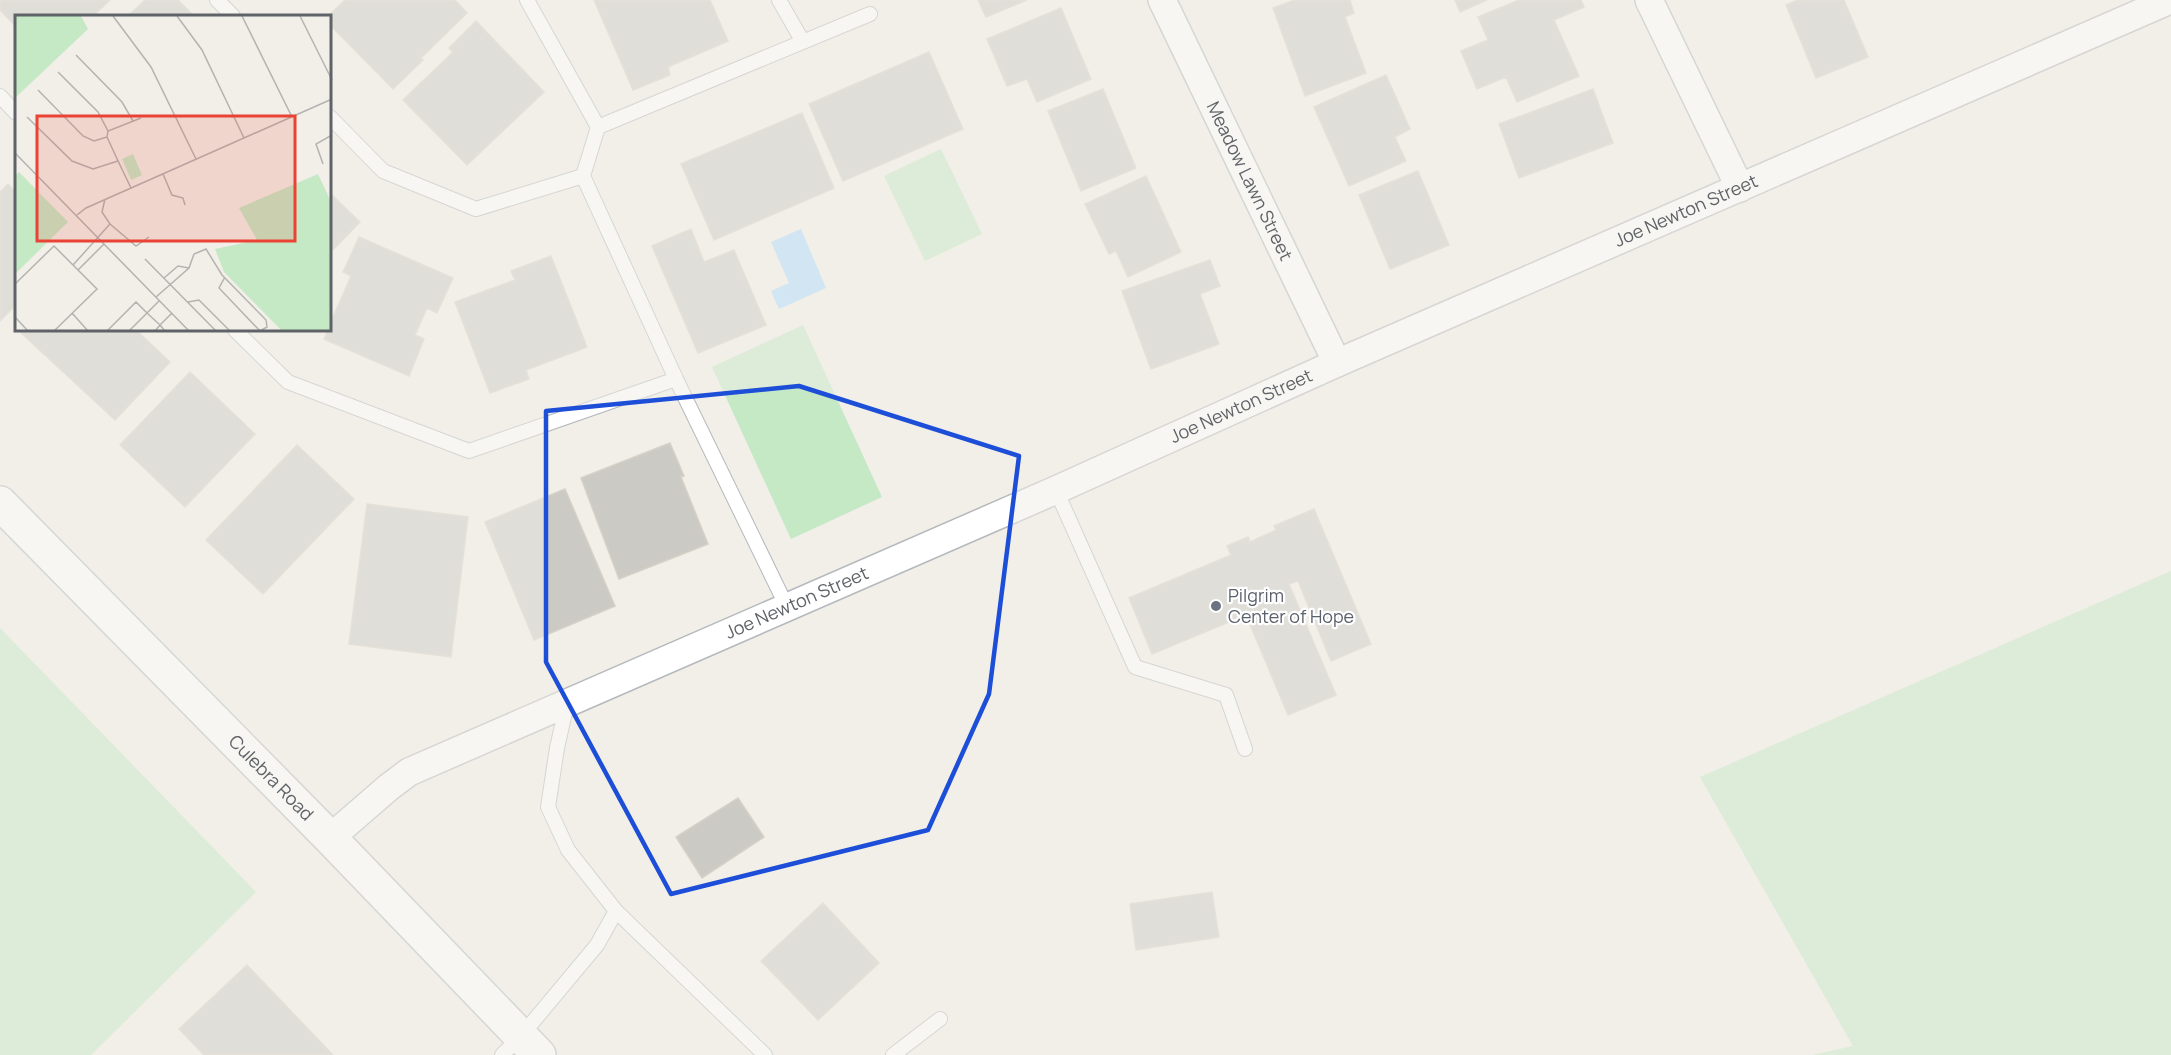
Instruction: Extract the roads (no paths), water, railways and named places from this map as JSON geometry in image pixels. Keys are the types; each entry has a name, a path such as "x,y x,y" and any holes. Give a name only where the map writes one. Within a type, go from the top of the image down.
{"main road":[{"name":"Culebra Road","path":"0,503 330,838 520,1049"}],"street":[{"name":"Meadow Lawn Street","path":"1162,0 1337,363"},
{"path":"1649,0 1740,188"},
{"name":"Joe Newton Street","path":"330,838 409,772 1056,490 1337,363 1740,188 2152,4"}],"lane":[{"path":"217,0 232,15"},
{"path":"527,0 598,127 582,176 675,379 787,607"},
{"path":"779,0 803,42"},
{"path":"598,127 870,14"},
{"path":"0,96 15,111"},
{"path":"332,119 382,171 476,208 582,176"},
{"path":"238,332 288,382 469,451 675,379"},
{"path":"1056,490 1135,667 1226,695 1245,749"},
{"path":"567,703 548,807 568,850 616,910 765,1055"},
{"path":"520,1049 597,945 616,910"},
{"path":"893,1055 940,1019"}],"water":[{"path":"801,229 826,288 779,309 771,291 789,283 771,242"}],"place":[{"name":"Pilgrim Center of Hope","path":"1216,606"}]}
